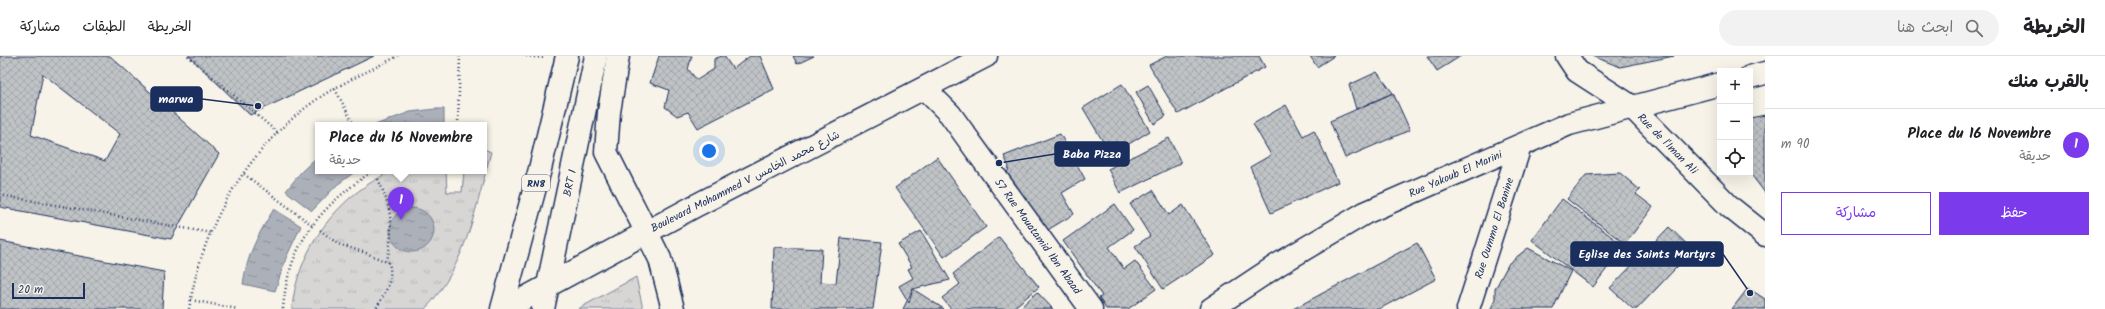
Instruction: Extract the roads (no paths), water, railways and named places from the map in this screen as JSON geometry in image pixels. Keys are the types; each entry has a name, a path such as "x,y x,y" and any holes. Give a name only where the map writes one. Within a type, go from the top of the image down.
{"street":[{"name":"BRT 1","path":"543,309 596,56"},
{"path":"618,56 609,112 606,152 633,207 648,232 660,259 673,309"},
{"name":"Boulevard Mohammed V شارع محمد الخامس","path":"503,309 547,288 731,187 925,89 986,56"},
{"name":"Rue de l'Iman Ali","path":"1568,56 1578,71 1631,106 1730,207 1765,235"},
{"name":"RN8","path":"503,309 540,169 558,57"},
{"path":"1753,76 1765,73"},
{"name":"Rue Yakoub El Marini","path":"1211,309 1279,264 1365,213 1569,124 1631,106 1717,85"},
{"name":"57 Rue Mouatamid Ibn Abaad","path":"925,89 950,114 1091,309"},
{"name":"Rue Oummo El Banine","path":"1468,309 1520,146"}],"water":[{"path":"444,109 444,122 383,122 410,112"},
{"path":"315,159 315,174 352,174 337,185 312,211 286,191 301,172"},
{"path":"412,208 424,212 430,218 434,230 430,242 424,248 412,252 400,248 394,242 390,230 394,218 400,212"},
{"path":"274,209 301,226 286,258 275,291 243,284 250,254 263,227"}],"place":[{"name":"marwa","path":"258,106"},
{"name":"Baba Pizza","path":"999,163"},
{"name":"Place du 16 Novembre","path":"401,220"},
{"name":"Eglise des Saints Martyrs","path":"1750,293"}]}
